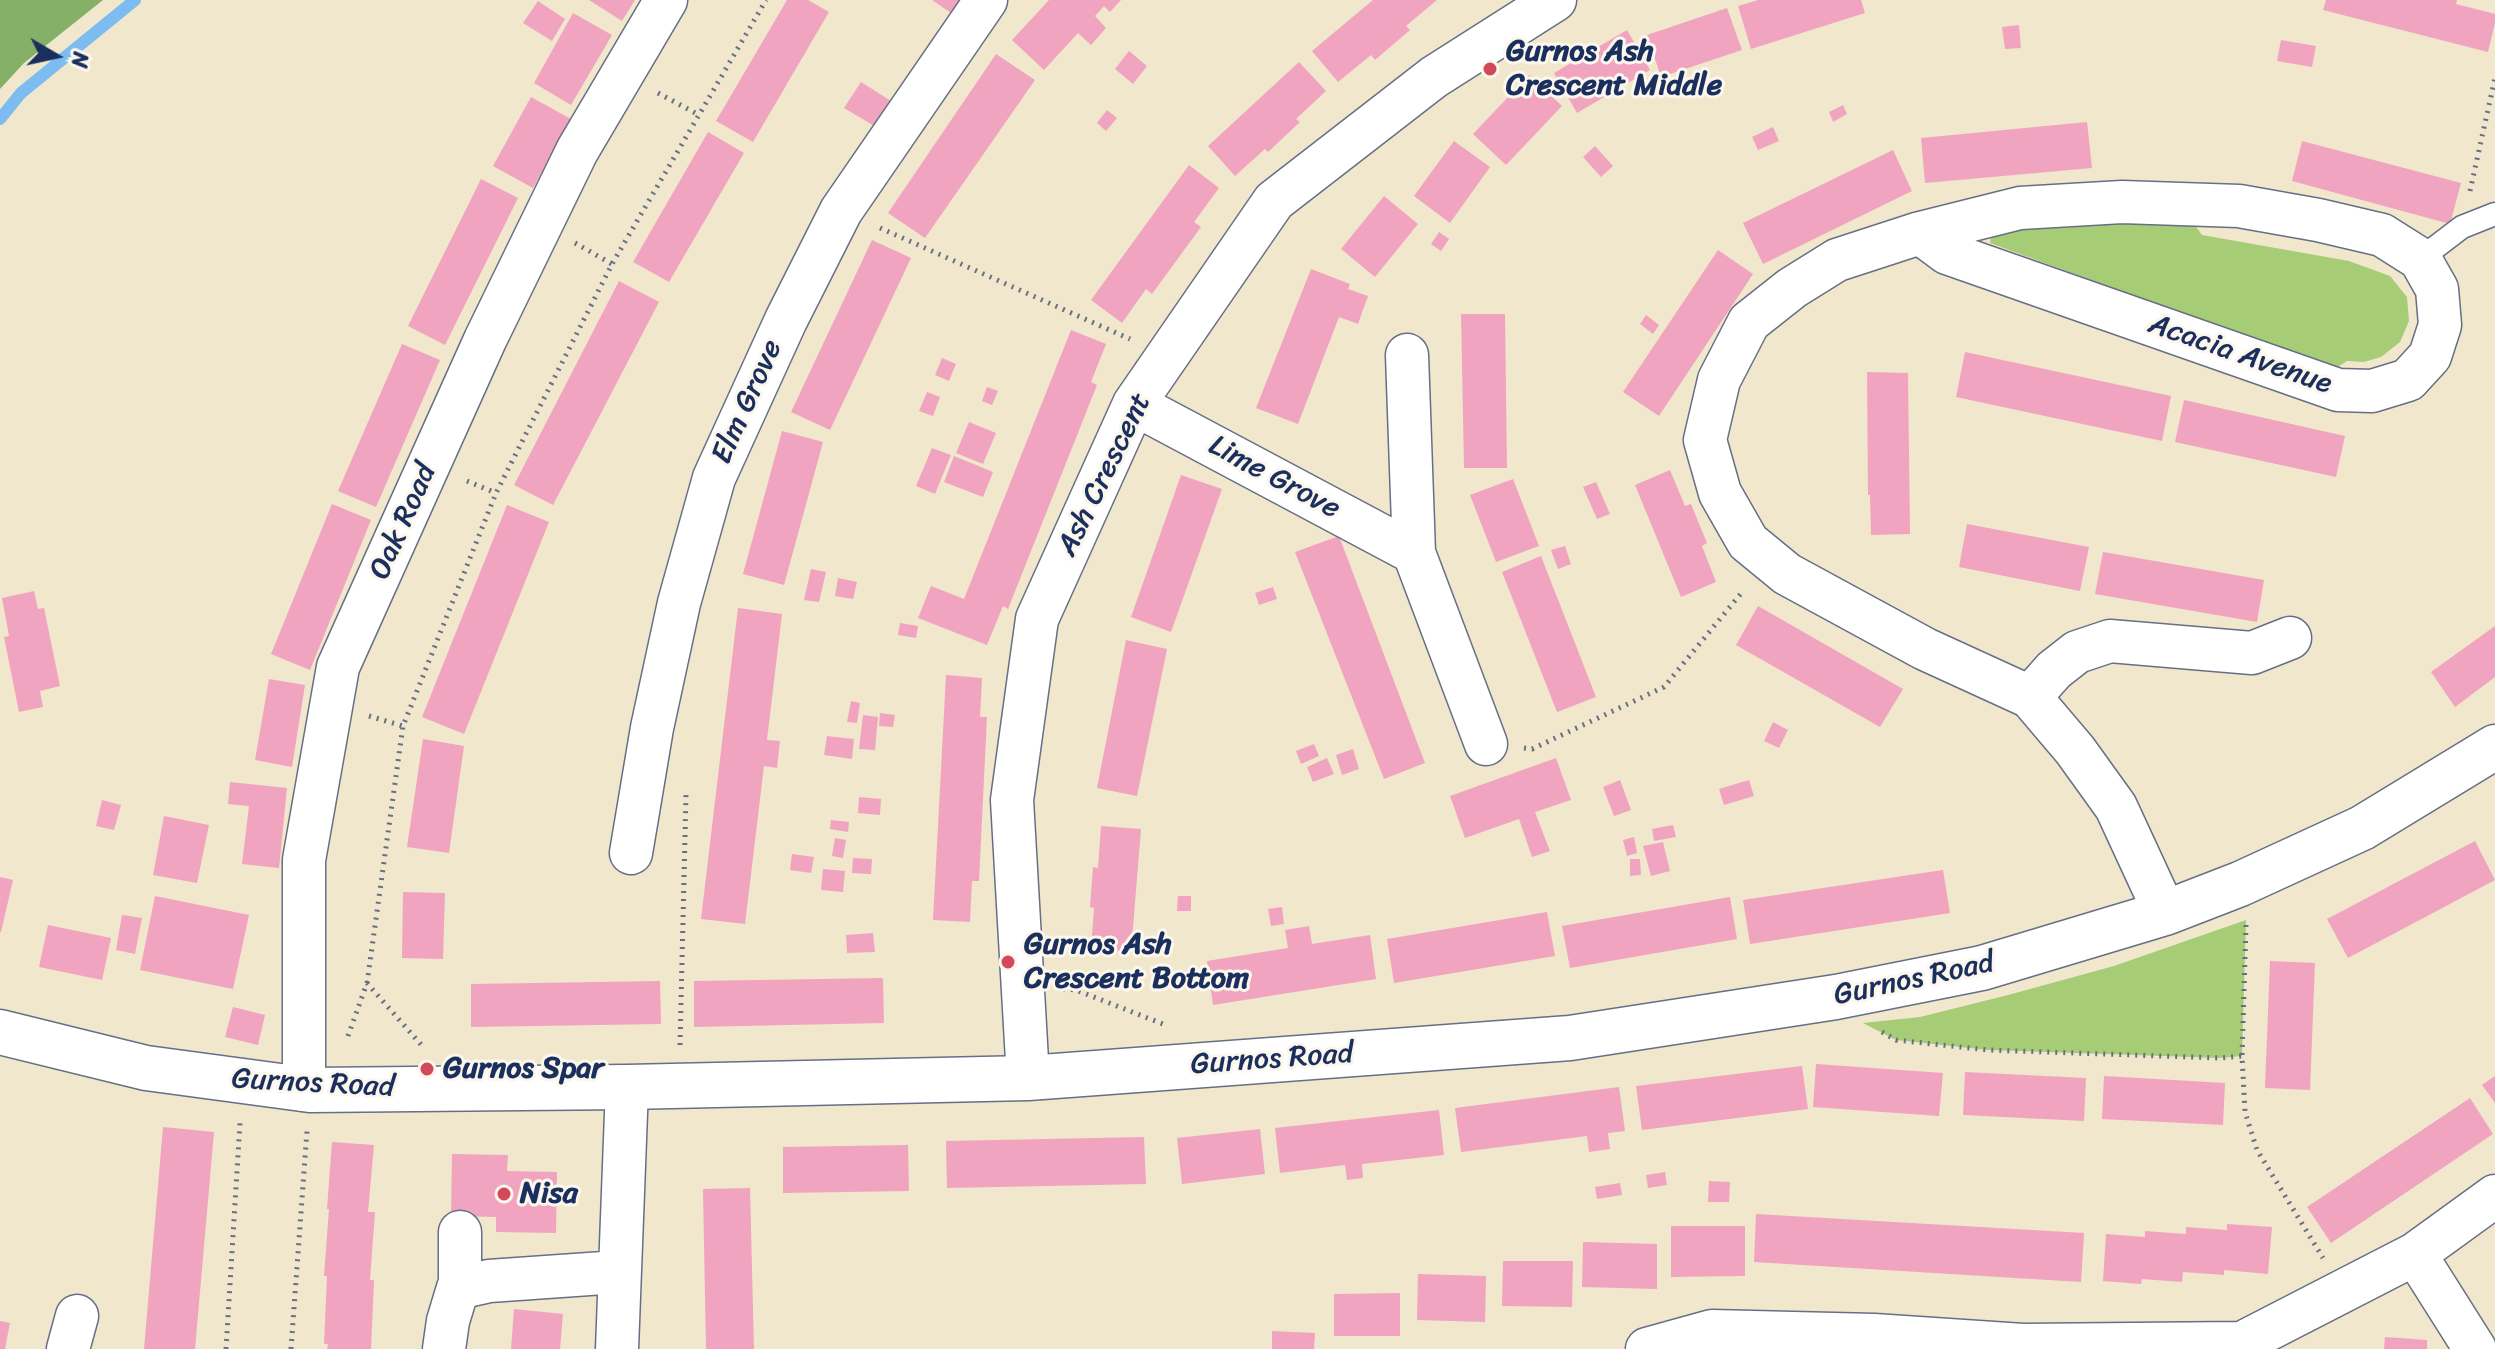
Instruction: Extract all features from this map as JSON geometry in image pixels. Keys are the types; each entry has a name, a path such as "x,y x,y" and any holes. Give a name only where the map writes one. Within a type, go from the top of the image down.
{"street":[{"name":"Oak Road","path":"314,1090 304,860 338,667 485,340 577,151 666,0"},
{"name":"Elm Grove","path":"631,853 652,728 679,603 714,478 786,320 841,211 986,0"},
{"name":"Ash Crescent","path":"1028,1078 1012,800 1037,619 1134,404 1274,201 1434,77 1555,0"},
{"path":"2165,913 2116,807 2075,750 2030,697 1925,649 1787,574 1748,542 1720,493 1705,440 1719,380 1749,322 1792,288 1837,260 1920,233 2020,208 2122,202 2239,206 2382,235 2420,259"},
{"name":"Acacia Avenue","path":"1920,233 1947,253 2338,390 2372,391 2408,380 2430,356 2440,325 2437,289 2420,259"},
{"path":"1407,355 1414,553 1486,744"},
{"name":"Lime Grove","path":"1134,404 1414,553"},
{"path":"2030,697 2054,670 2077,652 2110,641 2252,653 2290,638"},
{"name":"Gurnos Road","path":"0,1032 146,1068 314,1090 1028,1078 1570,1038 1836,997 1982,968 2165,913 2240,884 2362,828 2495,747"},
{"path":"617,1349 627,1087"},
{"path":"1647,1349 1712,1331 1873,1342 2023,1345 2242,1343 2415,1254 2495,1196"},
{"path":"444,1349 448,1321 460,1288 460,1232"},
{"path":"2415,1254 2475,1349"},
{"path":"460,1288 489,1281 618,1272"}],"lane":[{"path":"2420,259 2462,227 2495,214"}],"path":[{"path":"291,1349 314,1090 367,983 403,726 496,493 612,264 766,0"},
{"path":"2462,227 2495,78"},
{"path":"841,211 1168,356"},
{"path":"1486,744 1532,749 1664,687 1769,559"},
{"path":"679,1086 686,788"},
{"path":"2240,884 2246,920 2242,1056 2245,1112 2257,1150 2343,1291"},
{"path":"367,983 458,1088"},
{"path":"1022,986 1076,990 1165,1024"},
{"path":"1836,997 1863,1023 1896,1040 1988,1050 2242,1056"},
{"path":"226,1349 242,1082"}],"green space":[{"path":"0,0 103,0 24,63 0,89"},
{"path":"2098,217 2192,221 2202,235 2349,261 2390,276 2407,297 2409,321 2400,342 2381,357 2364,362 2347,361 2335,369 1990,243 1996,231"},
{"path":"2246,920 2242,1056 2220,1058 1988,1050 1896,1040 1863,1023 1920,1017 2008,995 2114,966"}],"building":[{"path":"589,0 635,0 622,21"},
{"path":"787,0 808,0 829,12 753,142 716,121"},
{"path":"932,0 965,0 954,15"},
{"path":"1049,0 1121,0 1110,12 1104,6 1095,16 1106,28 1091,45 1078,33 1044,70 1012,40"},
{"path":"1373,0 1437,0 1406,26 1410,30 1375,60 1371,55 1338,82 1312,51"},
{"path":"1758,0 1861,0 1865,13 1751,49 1738,6"},
{"path":"2326,0 2457,0 2456,4 2495,14 2495,23 2488,52 2323,10"},
{"path":"538,1 565,19 552,41 523,23"},
{"path":"1727,8 1742,50 1661,77 1647,35"},
{"path":"573,13 612,35 571,105 534,83"},
{"path":"2019,25 2021,48 2005,49 2002,27"},
{"path":"1627,30 1650,70 1577,113 1554,73"},
{"path":"2281,40 2316,46 2312,67 2277,61"},
{"path":"1129,51 1147,66 1133,84 1115,69"},
{"path":"996,54 1035,80 925,238 888,213"},
{"path":"1299,62 1326,91 1296,119 1300,122 1268,152 1265,149 1235,176 1208,146"},
{"path":"1529,75 1562,106 1506,165 1473,134"},
{"path":"861,82 891,101 876,127 844,108"},
{"path":"531,97 571,119 533,188 493,166"},
{"path":"1843,105 1847,114 1833,122 1829,112"},
{"path":"1107,110 1117,118 1106,131 1097,123"},
{"path":"2087,122 2092,168 1925,183 1921,138"},
{"path":"1773,127 1779,141 1758,150 1752,137"},
{"path":"708,132 744,153 669,282 633,262"},
{"path":"1454,141 1490,167 1450,223 1414,196"},
{"path":"2302,141 2461,183 2450,224 2292,181"},
{"path":"1595,146 1613,166 1601,177 1583,157"},
{"path":"1893,150 1912,191 1763,264 1743,223"},
{"path":"1189,165 1219,188 1194,222 1201,227 1152,294 1146,289 1122,323 1091,300"},
{"path":"481,179 518,198 445,345 408,326"},
{"path":"1384,196 1418,224 1375,277 1341,249"},
{"path":"1439,232 1449,239 1441,251 1431,244"},
{"path":"872,240 911,258 830,430 791,412"},
{"path":"1718,250 1753,274 1659,416 1623,392"},
{"path":"1311,269 1350,284 1348,289 1368,296 1358,324 1339,317 1298,424 1256,408"},
{"path":"619,281 659,302 553,505 514,485"},
{"path":"1461,314 1505,314 1507,468 1464,468"},
{"path":"1646,315 1659,325 1653,334 1640,324"},
{"path":"1071,330 1106,344 1091,382 1097,385 1008,609 1003,606 987,645 918,618 931,586 964,599"},
{"path":"402,344 440,360 376,507 338,491"},
{"path":"1965,352 2171,396 2162,441 1956,397"},
{"path":"942,358 956,364 949,381 935,375"},
{"path":"1867,372 1908,373 1910,534 1871,535"},
{"path":"987,387 998,391 992,405 982,401"},
{"path":"927,392 940,397 933,416 919,411"},
{"path":"2184,400 2345,436 2336,477 2175,442"},
{"path":"969,422 996,433 983,464 956,453"},
{"path":"782,431 823,442 784,585 743,574"},
{"path":"932,448 951,455 935,494 916,486"},
{"path":"954,456 993,472 983,497 944,482"},
{"path":"1670,470 1685,506 1691,504 1707,543 1702,546 1716,582 1681,597 1635,485"},
{"path":"1181,475 1222,489 1171,632 1131,617"},
{"path":"1513,479 1539,546 1496,562 1470,495"},
{"path":"1596,482 1610,514 1597,519 1583,487"},
{"path":"332,504 371,520 310,670 271,654"},
{"path":"507,505 549,522 464,734 422,717"},
{"path":"1967,524 2089,547 2080,591 1959,567"},
{"path":"1339,536 1425,763 1384,779 1295,552"},
{"path":"1565,546 1571,564 1558,569 1551,550"},
{"path":"2103,552 2264,580 2257,622 2095,594"},
{"path":"1541,556 1596,697 1557,712 1502,572"},
{"path":"811,569 826,572 819,602 804,600"},
{"path":"838,578 857,582 853,599 835,596"},
{"path":"1273,587 1277,599 1259,605 1255,593"},
{"path":"34,591 38,609 44,608 60,686 40,691 43,707 19,712 4,637 9,636 2,598"},
{"path":"1758,606 1903,689 1880,727 1736,645"},
{"path":"738,608 782,614 767,740 780,741 777,768 764,766 745,924 701,919"},
{"path":"900,623 918,626 916,638 898,635"},
{"path":"2495,626 2495,677 2455,707 2431,672"},
{"path":"1126,640 1167,649 1137,796 1097,788"},
{"path":"946,675 982,678 980,717 987,717 979,881 972,881 970,922 933,920"},
{"path":"269,679 305,685 292,767 255,760"},
{"path":"851,701 860,703 857,723 847,722"},
{"path":"880,713 895,715 893,727 879,726"},
{"path":"863,715 878,717 875,750 859,749"},
{"path":"1773,722 1788,730 1779,748 1764,741"},
{"path":"827,736 854,739 852,759 824,755"},
{"path":"423,739 464,746 449,853 407,847"},
{"path":"1314,744 1319,756 1301,764 1296,751"},
{"path":"1353,749 1359,769 1342,775 1336,755"},
{"path":"1327,758 1334,774 1313,782 1307,767"},
{"path":"1556,758 1571,800 1535,812 1550,851 1532,857 1519,819 1465,838 1450,796"},
{"path":"1620,780 1631,810 1614,816 1603,787"},
{"path":"1749,780 1754,796 1724,805 1719,789"},
{"path":"230,782 287,788 279,868 242,864 249,806 228,804"},
{"path":"859,797 881,799 880,815 858,813"},
{"path":"102,800 121,805 114,830 96,826"},
{"path":"164,816 209,825 197,883 153,875"},
{"path":"831,820 849,822 848,832 830,829"},
{"path":"1673,825 1676,837 1654,841 1652,829"},
{"path":"1101,826 1141,829 1131,952 1091,949 1093,867 1098,868"},
{"path":"1634,837 1637,853 1627,856 1623,840"},
{"path":"835,838 846,840 843,858 832,856"},
{"path":"2475,841 2495,880 2348,958 2327,919"},
{"path":"1663,842 1670,871 1651,876 1643,846"},
{"path":"792,854 814,857 811,873 790,870"},
{"path":"853,858 872,859 871,874 852,873"},
{"path":"1630,859 1640,859 1641,875 1630,876"},
{"path":"823,869 845,871 843,892 821,890"},
{"path":"1943,870 1950,913 1750,944 1743,900"},
{"path":"0,877 13,880 1,932 0,932"},
{"path":"403,892 445,893 443,959 402,958"},
{"path":"155,896 249,915 233,989 140,970"},
{"path":"1178,896 1191,896 1191,911 1177,911"},
{"path":"1730,897 1737,939 1570,968 1562,926"},
{"path":"1282,907 1284,924 1271,926 1268,909"},
{"path":"1547,912 1555,956 1394,983 1387,939"},
{"path":"122,915 142,918 135,954 116,950"},
{"path":"48,925 111,938 102,980 39,967"},
{"path":"1309,926 1312,944 1370,935 1376,979 1213,1005 1207,961 1288,948 1285,930"},
{"path":"873,933 875,952 847,953 846,935"},
{"path":"2270,961 2315,963 2310,1090 2265,1088"},
{"path":"883,978 884,1023 694,1027 694,981"},
{"path":"660,981 661,1024 471,1027 471,984"},
{"path":"233,1007 265,1015 258,1045 225,1037"},
{"path":"1816,1064 1943,1073 1939,1116 1813,1107"},
{"path":"1802,1066 1808,1109 1642,1130 1636,1086"},
{"path":"1965,1072 2086,1078 2084,1121 1963,1115"},
{"path":"2104,1076 2225,1083 2223,1125 2102,1119"},
{"path":"2495,1076 2495,1103 2482,1085"},
{"path":"1619,1087 1625,1131 1608,1133 1610,1149 1589,1152 1587,1136 1461,1152 1455,1108"},
{"path":"2470,1098 2493,1134 2331,1243 2307,1207"},
{"path":"1439,1110 1444,1155 1362,1164 1363,1178 1347,1180 1345,1165 1280,1173 1275,1128"},
{"path":"163,1127 214,1132 195,1349 144,1349"},
{"path":"1260,1129 1265,1174 1182,1184 1177,1138"},
{"path":"1144,1137 1146,1184 947,1188 946,1141"},
{"path":"332,1142 374,1145 368,1212 375,1212 370,1280 374,1280 371,1349 327,1349 328,1344 324,1344 327,1276 324,1276"},
{"path":"908,1145 909,1191 783,1193 783,1147"},
{"name":"Nisa","path":"452,1154 508,1155 507,1171 557,1172 556,1233 496,1232 496,1217 451,1216"},
{"path":"1665,1172 1667,1185 1648,1188 1646,1175"},
{"path":"1709,1181 1730,1182 1729,1202 1708,1202"},
{"path":"1620,1183 1622,1195 1597,1199 1595,1187"},
{"path":"750,1188 754,1349 706,1349 703,1189"},
{"path":"1756,1214 2084,1233 2081,1282 1754,1262"},
{"path":"2227,1224 2272,1227 2268,1274 2224,1270 2224,1275 2183,1272 2182,1282 2142,1279 2141,1284 2103,1281 2106,1234 2145,1237 2145,1231 2186,1234 2186,1227 2227,1230"},
{"path":"1671,1226 1745,1226 1745,1276 1671,1277"},
{"path":"1583,1242 1657,1244 1657,1289 1582,1287"},
{"path":"1503,1261 1573,1261 1572,1307 1502,1306"},
{"path":"1418,1274 1486,1276 1485,1322 1417,1320"},
{"path":"1400,1293 1400,1336 1334,1336 1334,1294"},
{"path":"514,1309 563,1314 560,1349 511,1349"},
{"path":"0,1321 10,1323 5,1349 0,1349"},
{"path":"1272,1331 1315,1333 1314,1349 1272,1349"},
{"path":"2385,1337 2427,1340 2427,1349 2384,1349"}],"waterway":[{"path":"0,119 21,93 135,0"}],"place":[{"name":"Gurnos Ash Crescent Middle","path":"1490,69"},
{"name":"Gurnos Ash Crescent Bottom","path":"1008,962"},
{"name":"Gurnos Spar","path":"427,1069"},
{"name":"Nisa","path":"504,1194"}]}
